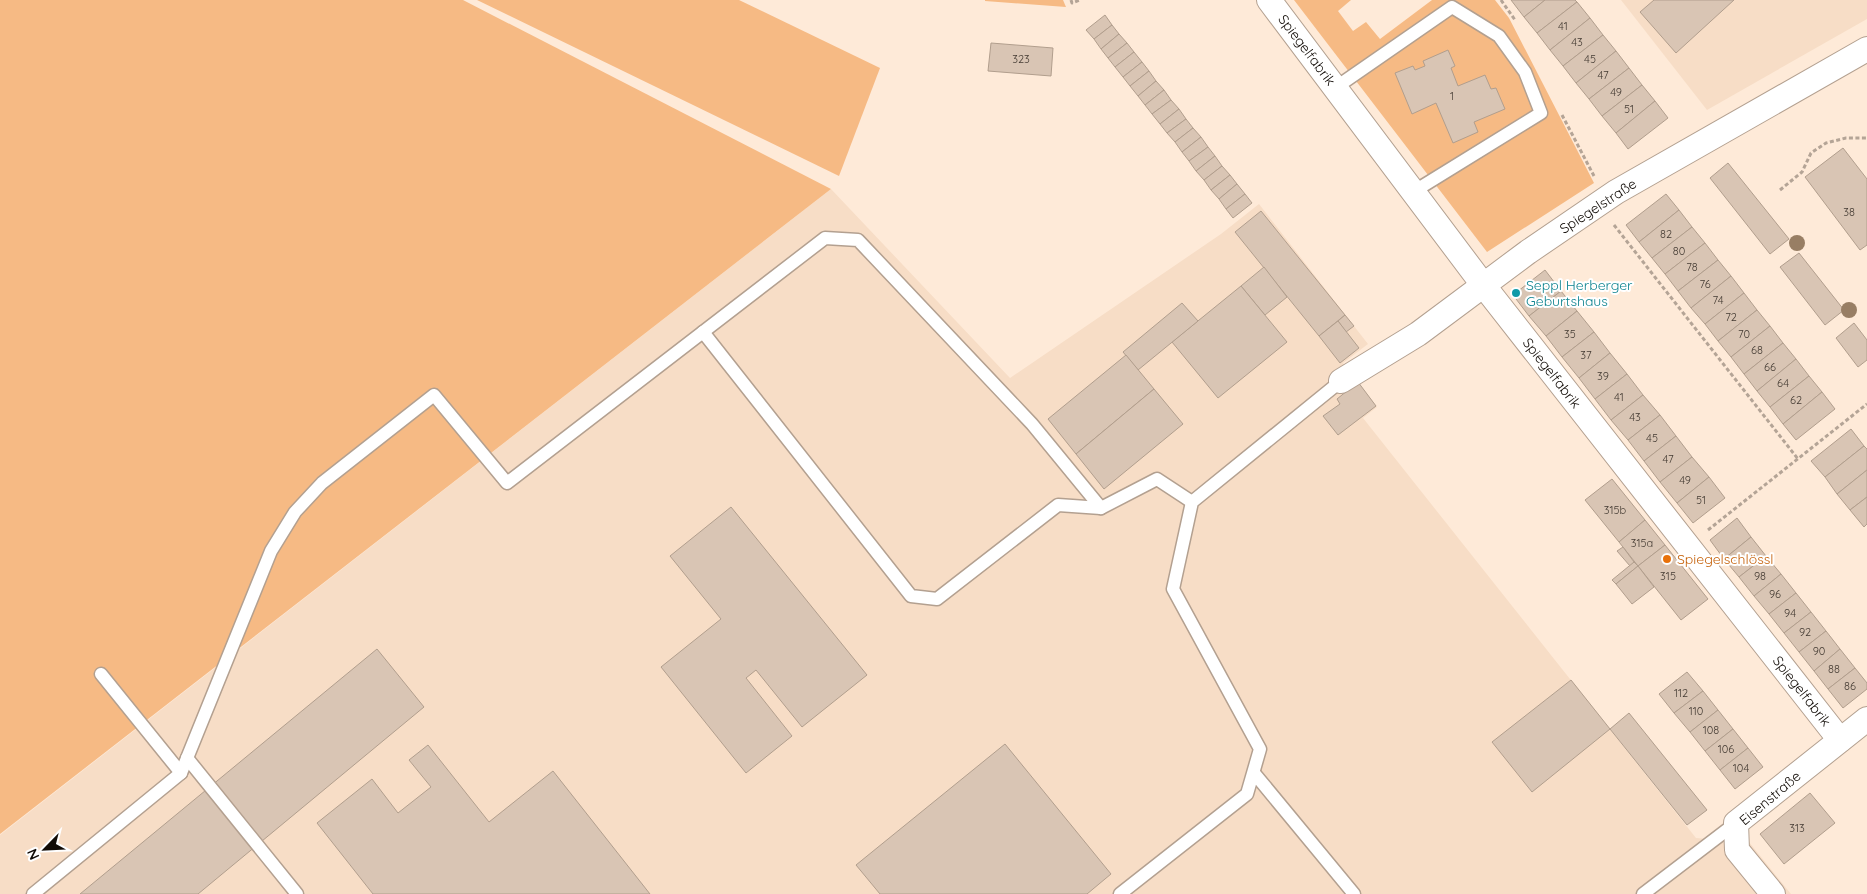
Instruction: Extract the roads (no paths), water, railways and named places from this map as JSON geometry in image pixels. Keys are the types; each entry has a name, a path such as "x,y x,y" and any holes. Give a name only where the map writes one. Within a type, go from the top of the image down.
{"street":[{"name":"Spiegelfabrik","path":"1269,0 1484,286 1840,740"},
{"name":"Spiegelstraße","path":"1341,381 1418,334 1528,252 1598,205 1867,49"},
{"name":"Eisenstraße","path":"1772,894 1737,850 1736,823 1867,719"}],"lane":[{"path":"1335,88 1452,7 1500,36 1525,72 1541,113 1413,192"},
{"path":"33,894 181,773 271,551 295,512 322,483 434,395 507,483 825,238 858,240 1032,424 1101,508"},
{"path":"703,332 911,596 937,599 1058,505 1101,508 1157,479 1192,502"},
{"path":"1120,894 1247,794 1260,749 1173,589 1192,502 1341,381"},
{"path":"101,674 181,773"},
{"path":"187,758 297,894"},
{"path":"1254,773 1354,894"},
{"path":"1643,894 1736,823"}],"place":[{"name":"Seppl Herberger Geburtshaus","path":"1516,293"},
{"name":"Spiegelschlössl","path":"1667,559"}]}
